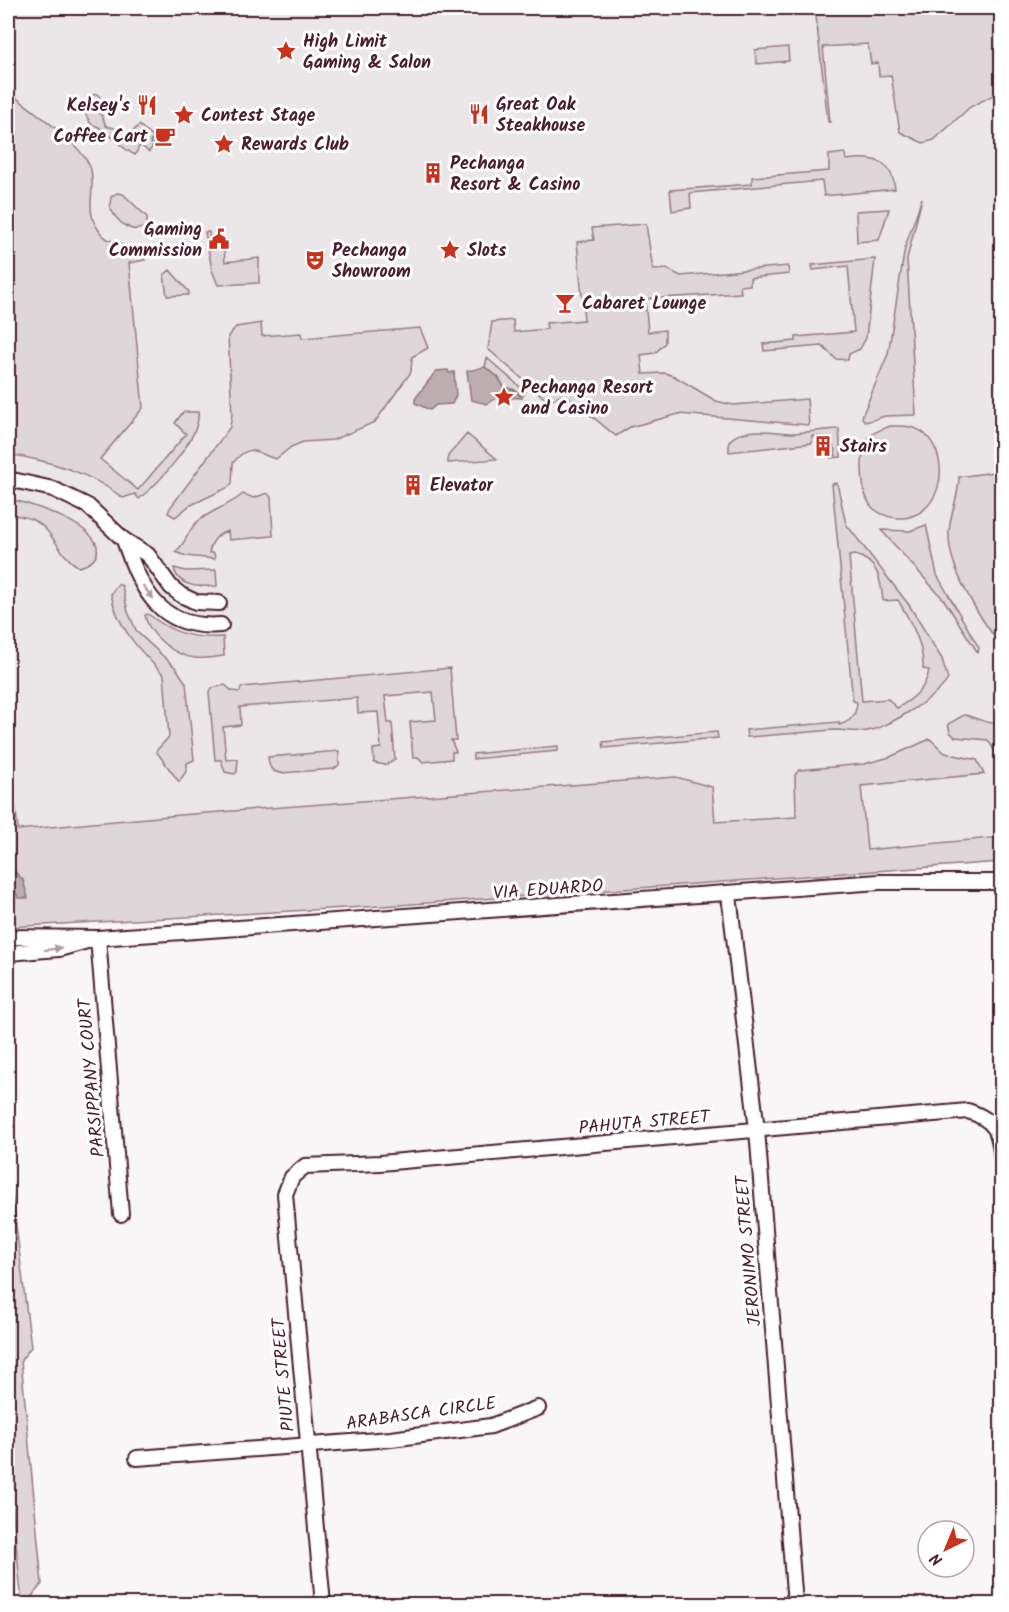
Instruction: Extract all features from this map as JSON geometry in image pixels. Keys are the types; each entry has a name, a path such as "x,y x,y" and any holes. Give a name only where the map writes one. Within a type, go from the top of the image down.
{"street":[{"path":"8,479 53,489 88,506 124,540 148,555 171,586 181,595 196,602 219,603"},
{"path":"124,540 136,574 161,609 180,621 192,625 221,625"},
{"name":"VIA EDUARDO","path":"8,937 98,938 729,895 879,882 1002,882"},
{"name":"JERONIMO STREET","path":"729,895 757,1131 795,1605"},
{"name":"VIA EDUARDO","path":"8,953 59,949 98,938"},
{"name":"PARSIPPANY COURT","path":"98,938 121,1214"},
{"name":"PAHUTA STREET","path":"323,1164 381,1163 968,1111 984,1117 993,1125 999,1136 1002,1160"},
{"name":"PIUTE STREET","path":"323,1164 305,1166 292,1178 285,1194 323,1605"},
{"name":"ARABASCA CIRCLE","path":"137,1458 391,1438 491,1426 538,1408"}],"shaded area":[{"name":"Pechanga Resort and Casino","path":"8,8 1001,8 1001,837 867,850 861,787 797,817 714,822 8,838"},
{"path":"815,8 1001,8 1001,91 970,107 934,140 923,143 900,132 891,75 879,76 878,63 871,64 868,44 823,47 830,122 828,122"},
{"path":"788,47 789,61 757,64 755,50"},
{"path":"8,91 67,138 87,160 91,170 91,209 95,224 105,237 137,251 145,260 129,263 143,408 100,459 138,490 186,434 175,423 183,412 198,412 193,434 186,446 167,471 139,499 135,494 123,498 83,474 39,460 8,454"},
{"path":"97,94 100,97 92,106 102,116 106,126 118,129 128,137 139,125 154,138 150,142 154,145 149,152 140,145 135,155 103,130 91,124 86,115 89,96"},
{"path":"845,153 846,160 872,160 885,166 890,171 895,189 824,196 822,181 690,193 691,208 672,211 670,190 752,184 752,177 829,171 829,155"},
{"path":"117,193 123,194 147,217 147,226 135,229 120,222 110,207 111,197"},
{"path":"922,198 907,259 916,415 885,416 866,422 862,418 863,414 888,354 905,247"},
{"path":"889,209 879,240 857,242 856,211"},
{"path":"646,224 653,270 667,269 681,276 788,266 789,274 750,278 750,285 740,286 741,293 645,299 648,332 665,330 665,343 655,353 641,355 643,374 665,373 674,376 716,401 733,405 807,399 809,425 679,414 630,427 616,436 567,396 559,396 549,402 488,349 492,322 513,320 514,332 547,329 546,323 584,320 577,242 594,240 592,228"},
{"path":"205,232 209,232 211,248 224,246 225,262 259,258 259,283 218,285 212,270"},
{"path":"875,259 866,338 860,349 849,354 848,360 836,359 822,346 764,351 763,344 796,341 796,337 854,332 848,266 813,270 812,265"},
{"path":"170,270 189,292 188,295 167,296 164,275"},
{"path":"261,323 262,336 301,333 302,338 420,328 428,348 412,357 411,372 375,422 333,440 303,442 291,447 276,459 254,451 245,452 233,463 232,483 229,487 189,506 175,517 168,513 170,508 230,427 232,414 228,336 236,327"},
{"path":"487,358 526,392 523,396 515,390 504,387 498,377 485,367"},
{"path":"485,367 498,377 504,387 515,390 522,398 498,397 487,404 471,400 467,371"},
{"path":"448,370 449,373 454,372 456,395 452,404 436,405 430,410 415,403 415,399 436,371"},
{"path":"890,426 908,427 921,431 934,446 939,459 938,488 932,500 923,510 911,516 896,518 880,513 871,506 864,489 862,459 866,442 874,433"},
{"path":"839,429 841,457 830,458 836,455 831,443 821,437 812,436 812,443 729,452 729,441 735,436 751,431 793,433"},
{"path":"467,434 497,459 448,463 448,456"},
{"path":"1000,471 1002,485 1001,645 966,592 953,561 949,532 959,477"},
{"path":"837,483 846,524 909,605 942,659 948,679 924,702 876,729 863,732 835,730 747,737 746,730 839,722 839,725 847,722 856,711 857,702 853,701 832,484","holes":["855,555 863,558 877,572 883,601 898,600 919,641 923,669 929,670 925,683 918,693 897,708 888,699 862,701 849,556"]},
{"path":"267,493 271,497 273,536 229,540 228,531 224,532 215,539 210,549 209,553 214,553 215,559 186,556 175,552 202,518 243,494 254,498"},
{"path":"18,501 79,526 90,535 96,544 97,553 94,559 79,567 62,552 50,535 35,521 8,515 8,502"},
{"path":"926,525 937,575 979,648 978,653 944,600 881,530 910,531"},
{"path":"174,568 186,571 216,570 217,586 197,586 185,583 176,575"},
{"path":"118,584 122,586 128,612 137,632 176,668 186,683 194,760 187,763 187,770 179,782 156,751 169,737 164,675 124,629 111,594"},
{"path":"148,614 165,626 192,636 223,637 224,656 198,658 171,649 151,630 145,615"},
{"path":"450,668 456,740 451,740 456,752 452,752 452,759 423,762 418,757 413,758 410,722 436,720 433,692 385,696 388,723 392,723 395,759 386,765 374,763 373,749 381,748 378,712 358,713 357,698 240,707 241,725 223,727 226,760 238,759 237,772 234,774 225,772 221,760 215,760 209,692 212,688 225,685 232,691 240,692 241,687"},
{"path":"964,715 987,722 1001,722 1001,773 996,753 988,740 955,737 950,732 948,724"},
{"path":"8,732 18,830 180,815 676,777 712,787 715,822 796,817 795,775 799,770 864,764 890,757 930,739 945,753 977,760 984,774 861,786 867,850 1001,837 1001,862 399,905 8,927 8,888 10,890 13,887 17,893 15,872 8,865"},
{"path":"717,732 718,738 604,748 603,742"},
{"path":"558,746 558,751 473,759 473,754"},
{"path":"339,751 339,765 334,769 281,773 271,768 268,757"},
{"path":"8,865 23,880 28,898 18,898 14,887 10,891 8,888"},
{"path":"8,1160 31,1347 21,1360 42,1584 32,1596 33,1604 22,1604 8,1463"}],"place":[{"name":"High Limit Gaming & Salon","path":"286,51"},
{"name":"Kelsey's","path":"147,105"},
{"name":"Great Oak Steakhouse","path":"479,114"},
{"name":"Contest Stage","path":"184,115"},
{"name":"Coffee Cart","path":"165,136"},
{"name":"Rewards Club","path":"224,144"},
{"name":"Pechanga Resort & Casino","path":"433,173"},
{"name":"Gaming Commission","path":"219,239"},
{"name":"Slots","path":"450,250"},
{"name":"Pechanga Showroom","path":"315,260"},
{"name":"Cabaret Lounge","path":"565,303"},
{"name":"Pechanga Resort and Casino","path":"504,397"},
{"name":"Stairs","path":"823,446"},
{"name":"Elevator","path":"413,485"}]}
